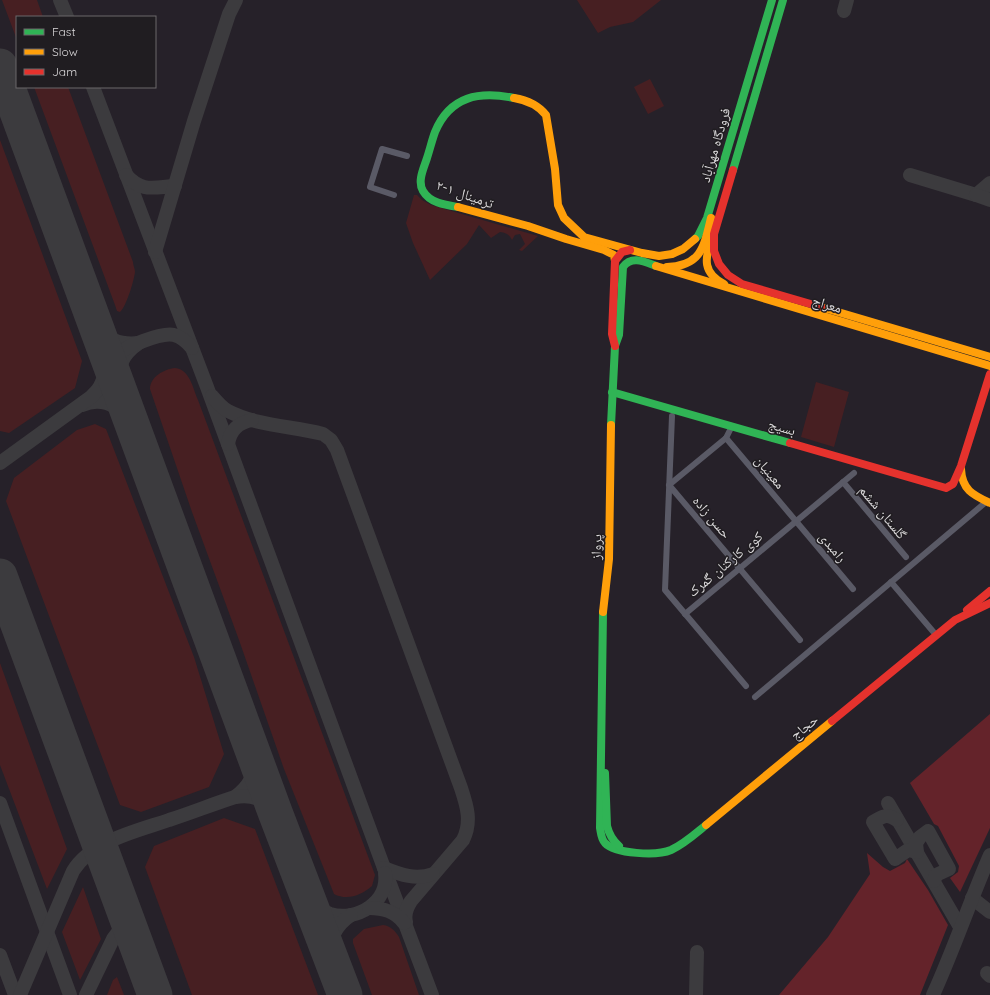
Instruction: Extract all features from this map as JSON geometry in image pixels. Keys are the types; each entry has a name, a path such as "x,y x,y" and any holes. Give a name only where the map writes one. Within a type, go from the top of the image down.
{"main road":[{"name":"فرودگاه مهرآباد","path":"630,250 659,256 672,254 683,249 698,236 707,218 772,0"},
{"name":"فرودگاه مهرآباد","path":"741,287 719,265 715,254 714,234 783,0"},
{"name":"ترمینال ۱-۲","path":"485,94 520,99 529,102 543,111 546,115 555,169 558,205 564,218 583,240 444,204 430,198 424,192 421,179 436,129 449,110 456,104 468,98 485,94"},
{"path":"740,105 752,108"},
{"path":"657,266 674,267 685,264 699,255 710,225 718,182"},
{"path":"714,234 706,256 706,263 711,274 721,283 741,287"},
{"path":"583,240 614,254 630,250"},
{"path":"614,254 630,250"},
{"name":"پرواز","path":"614,254 612,328 615,346"},
{"name":"پرواز","path":"628,851 610,846 601,836 600,828 603,613 609,558 612,392 623,267 626,262 634,259 657,266"},
{"name":"معراج","path":"657,266 741,287 990,357"},
{"name":"معراج","path":"741,287 990,366"},
{"path":"988,503 966,490 961,476 961,466 990,374"},
{"name":"بسیج","path":"612,392 946,488 953,484 961,466"},
{"path":"955,620 990,591"},
{"name":"حجاج","path":"628,851 659,853 673,849 682,844 955,620 990,603"}],"street":[{"path":"394,195 370,188 382,149 407,156"},
{"path":"672,416 665,590 685,614"},
{"path":"669,485 726,438 732,426"},
{"name":"معینیان","path":"726,438 796,522"},
{"name":"کوی کارکنان گمرک","path":"746,686 685,614 854,473"},
{"name":"گلستان ششم","path":"843,482 906,557"},
{"name":"حسن زاده","path":"669,485 800,640"},
{"path":"755,698 891,582 988,503"},
{"name":"رامبدی","path":"796,522 853,589"},
{"path":"891,582 936,635"}],"shaded area":[{"path":"0,0 990,0 990,995 0,995"},
{"path":"2,0 37,0 43,16 16,16 16,37"},
{"path":"577,0 661,0 633,22 610,27 598,33"},
{"path":"650,79 664,106 648,114 634,87"},
{"path":"34,88 68,88 133,262 135,272 127,300 120,312 117,311"},
{"path":"0,140 82,361 75,388 9,433 0,431"},
{"path":"414,195 417,195 431,205 538,236 522,251 519,250 525,244 520,234 515,235 512,240 507,234 500,232 491,238 479,225 467,244 430,280 413,243 406,223"},
{"path":"175,368 180,369 188,376 192,385 375,875 372,886 364,892 354,896 344,897 334,894 284,769 192,512 150,389 152,381 158,374"},
{"path":"816,382 849,392 834,447 801,437"},
{"path":"95,424 106,429 194,657 224,754 209,787 141,812 120,805 6,501 14,478 77,430"},
{"path":"0,663 67,849 47,889 0,765"},
{"path":"990,714 990,828 960,892 950,878 958,872 959,866 938,826 934,824 910,783"},
{"path":"224,818 255,829 318,995 192,995 145,867 154,846"},
{"path":"867,853 890,871 905,863 907,859 928,890 948,925 920,995 779,995 828,937 870,874"},
{"path":"83,887 101,939 80,980 62,932"},
{"path":"383,925 392,929 399,937 419,995 372,995 353,943 353,939 364,929"},
{"path":"117,977 124,995 107,995 113,980"}],"taxiway":[{"path":"60,0 67,16"},
{"path":"155,252 194,121 229,14 236,0"},
{"path":"844,11 847,0"},
{"path":"93,88 207,387 432,995"},
{"path":"126,175 132,181 143,187 154,188 175,186"},
{"path":"910,175 976,195 990,183"},
{"path":"976,195 990,200"},
{"path":"95,323 104,334 114,340 125,343 139,343 124,357 119,375 120,389"},
{"path":"0,463 91,397 99,388 111,361 125,349 152,338 168,335 179,337 192,348"},
{"path":"104,345 106,371"},
{"path":"212,396 228,411 239,416 263,423 323,434 331,440 337,450 461,788 468,814 466,833 463,840 411,901 406,911 406,922"},
{"path":"82,405 89,402 103,402 110,404 122,411 132,421"},
{"path":"228,444 233,431 239,425 252,420"},
{"path":"235,797 248,785 253,775 256,758"},
{"path":"20,995 73,871 91,852 116,838 129,833 235,797 247,796 257,798 275,812"},
{"path":"0,803 70,995"},
{"path":"888,803 960,927"},
{"path":"897,820 885,816 873,822 895,859 908,850 917,852 916,843 920,837 928,831 949,869 936,875 934,881"},
{"path":"933,995 990,855"},
{"path":"384,868 396,873 415,877 433,874"},
{"path":"308,897 318,907 330,914 340,916 351,915 369,907 376,901 382,893 385,883 385,873"},
{"path":"972,898 990,912"},
{"path":"369,908 393,913 404,923"},
{"path":"330,956 334,932 341,923 351,915"},
{"path":"86,995 113,939 127,920"},
{"path":"696,995 697,952"},
{"path":"0,955 15,995"},
{"path":"987,973 990,976"}],"runway":[{"path":"0,66 275,812 345,995"},
{"path":"0,576 155,995"}],"traffic: fast":[{"path":"695,239 707,218 772,0"},
{"path":"733,170 783,0"},
{"path":"458,207 434,201 426,195 421,187 422,174 435,132 441,120 457,104 467,99 489,95 514,98"},
{"path":"611,425 615,346 619,335 623,267 630,261 634,260 643,261 656,266"},
{"path":"612,392 790,443"},
{"path":"603,612 601,836 605,843 618,850 636,853 656,853 665,852 680,845 706,825"},
{"path":"605,773 607,826 611,837 619,846"}],"traffic: slow":[{"path":"514,98 532,104 546,115 555,169 558,205 564,218 584,237 642,253 659,256 672,254 683,249 695,239"},
{"path":"458,207 528,226 604,250 614,255 615,261"},
{"path":"667,267 678,266 694,259 703,246 711,218"},
{"path":"712,239 709,246 707,265 712,275 724,284"},
{"path":"656,266 990,366"},
{"path":"821,307 990,357"},
{"path":"603,612 609,559 611,425"},
{"path":"961,469 966,487 978,497 990,503"},
{"path":"706,825 832,721"}],"traffic: jam":[{"path":"733,170 714,234 714,251 719,264 728,275 742,284 821,307"},
{"path":"615,346 612,334 615,261 622,252 630,250"},
{"path":"790,443 946,488 953,484 961,466 990,374"},
{"path":"967,610 990,591"},
{"path":"832,721 955,620 990,603"}]}
